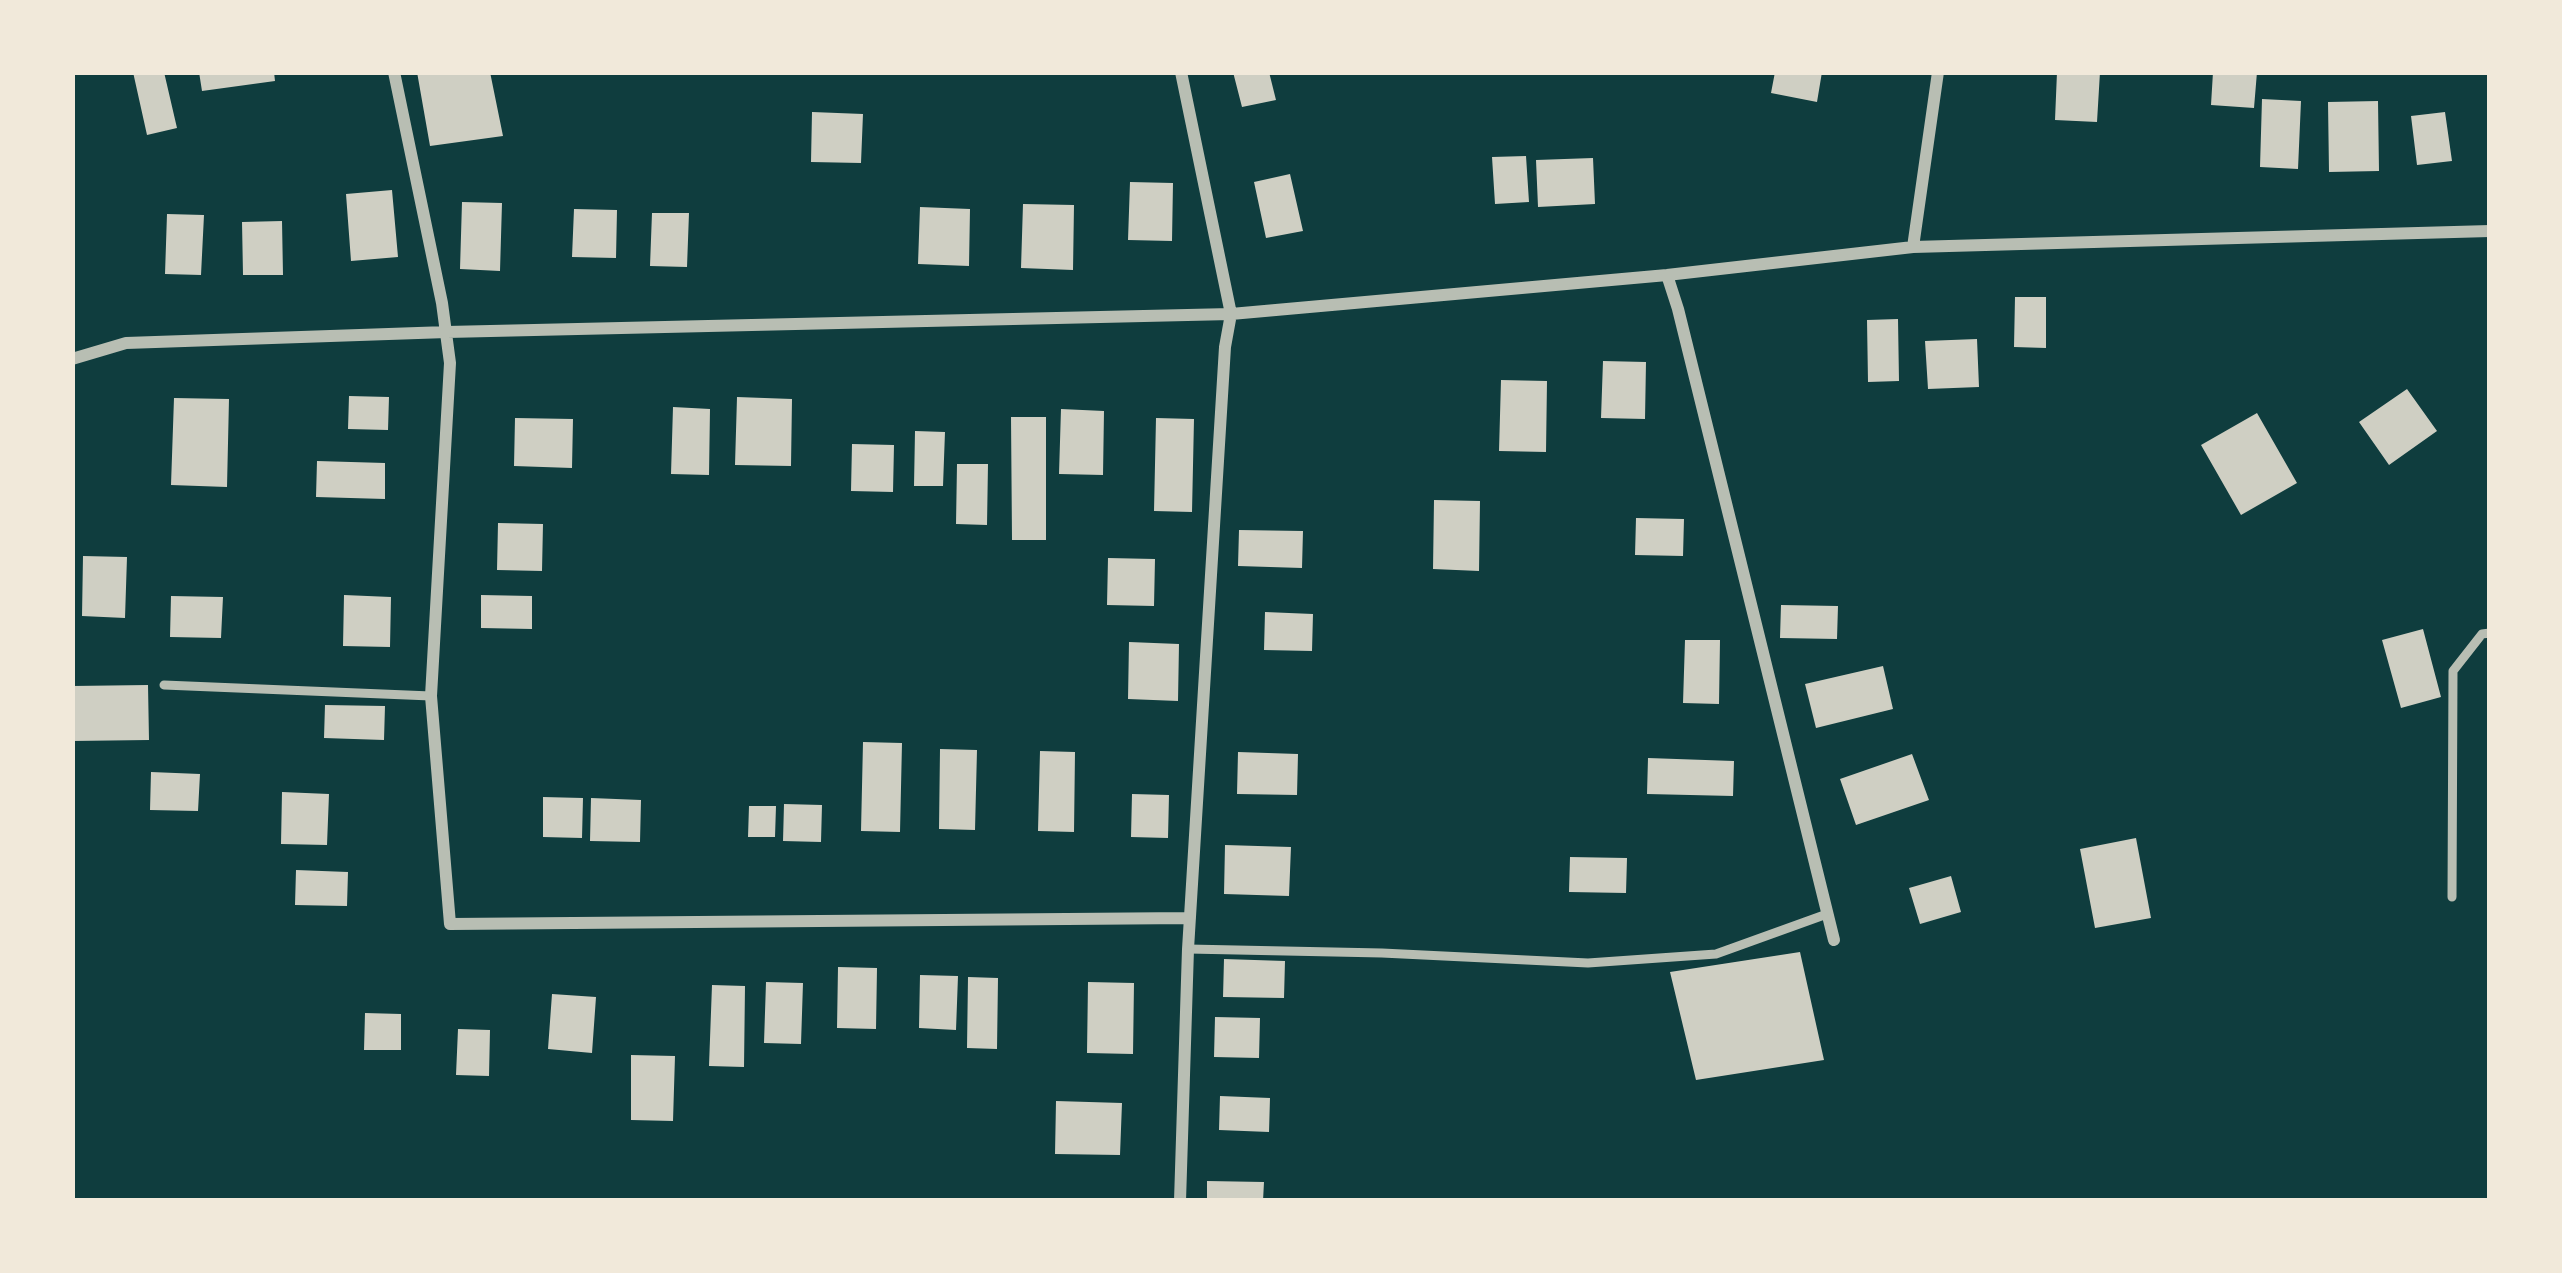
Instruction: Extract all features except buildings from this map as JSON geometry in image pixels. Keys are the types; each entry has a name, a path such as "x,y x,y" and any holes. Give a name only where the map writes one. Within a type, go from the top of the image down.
{"street":[{"path":"394,72 450,363 431,696 450,925 1190,918"},
{"path":"1180,72 1231,314 1225,347 1188,949 1180,1201"},
{"path":"1913,247 1938,72"},
{"path":"72,359 126,343 1231,314 1667,275 1913,247 2490,231"},
{"path":"1667,275 1834,940"}],"lane":[{"path":"2452,897 2453,671 2482,634 2490,633"},
{"path":"164,685 431,696"},
{"path":"1188,949 1588,963 1715,954 1827,914"}]}
